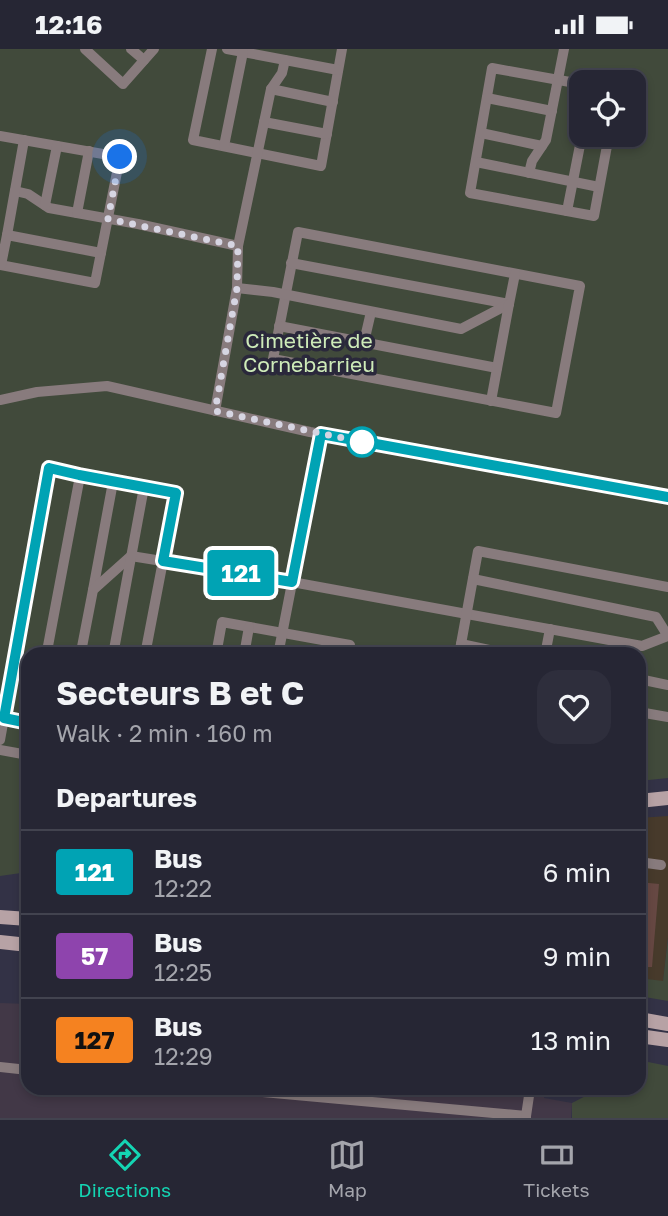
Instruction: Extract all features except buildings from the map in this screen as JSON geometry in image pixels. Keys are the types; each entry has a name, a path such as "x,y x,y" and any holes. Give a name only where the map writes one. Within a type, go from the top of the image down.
{"main road":[{"path":"646,800 668,798"},
{"path":"0,917 21,918"},
{"path":"0,942 21,944"},
{"path":"646,1020 668,1024"},
{"path":"646,1037 668,1040"}],"lane":[{"path":"85,49 123,84 153,49"},
{"path":"131,49 144,60"},
{"path":"212,49 193,140 321,166 342,49"},
{"path":"227,49 338,71"},
{"path":"529,173 532,161 547,140 564,49"},
{"path":"224,146 243,52"},
{"path":"215,411 237,288 238,246 271,89 282,73 285,60"},
{"path":"569,82 492,68 470,193 594,216 607,147"},
{"path":"271,89 333,102"},
{"path":"487,98 552,111"},
{"path":"264,122 327,134"},
{"path":"481,133 542,146"},
{"path":"0,136 24,140 57,146 89,151 120,157 95,283 0,265 24,140"},
{"path":"46,205 57,146"},
{"path":"567,211 580,147"},
{"path":"77,213 89,151"},
{"path":"476,162 599,187"},
{"path":"15,191 28,194 49,208 238,246"},
{"path":"298,232 515,274 580,286 556,413 273,359 298,232"},
{"path":"7,235 101,253"},
{"path":"292,263 509,304"},
{"path":"491,401 515,274"},
{"path":"237,288 461,329 509,304"},
{"path":"364,342 371,312"},
{"path":"279,326 497,368"},
{"path":"0,400 37,393 107,386 321,434 668,497"},
{"path":"279,647 321,434"},
{"path":"0,740 49,468 176,493 147,647"},
{"path":"48,647 79,475"},
{"path":"82,647 113,482"},
{"path":"114,647 144,487"},
{"path":"460,647 478,551 668,587"},
{"path":"93,590 131,556"},
{"path":"131,556 292,582 642,646 668,636 656,617 473,579"},
{"path":"217,647 222,622 350,647"},
{"path":"245,647 249,627"},
{"path":"547,647 550,629"},
{"path":"646,680 668,685"},
{"path":"646,713 668,717"},
{"path":"4,718 21,722"},
{"path":"0,750 21,754"},
{"path":"646,863 661,865"},
{"path":"0,1067 21,1069"},
{"path":"293,1095 526,1117 529,1095"}],"shaded area":[{"path":"668,816 668,938 663,982 646,979 646,818"},
{"path":"0,1003 21,1004 21,1095 544,1095 544,1098 572,1103 571,1118 0,1118"}],"green space":[{"name":"Cimetière de Cornebarrieu","path":"0,49 668,49 668,778 646,780 646,647 21,647 21,873 0,876"},
{"path":"668,938 668,1001 646,997 646,979 663,981"},
{"path":"646,1063 668,1066 668,1118 572,1118 572,1103 587,1095 646,1095"}],"bus line":[{"name":"121","path":"21,722 4,718 49,468 176,493 163,561 292,582 321,434 668,497"}],"route":[{"path":"120,157 108,219 238,246 237,288 215,411 362,442"}]}
